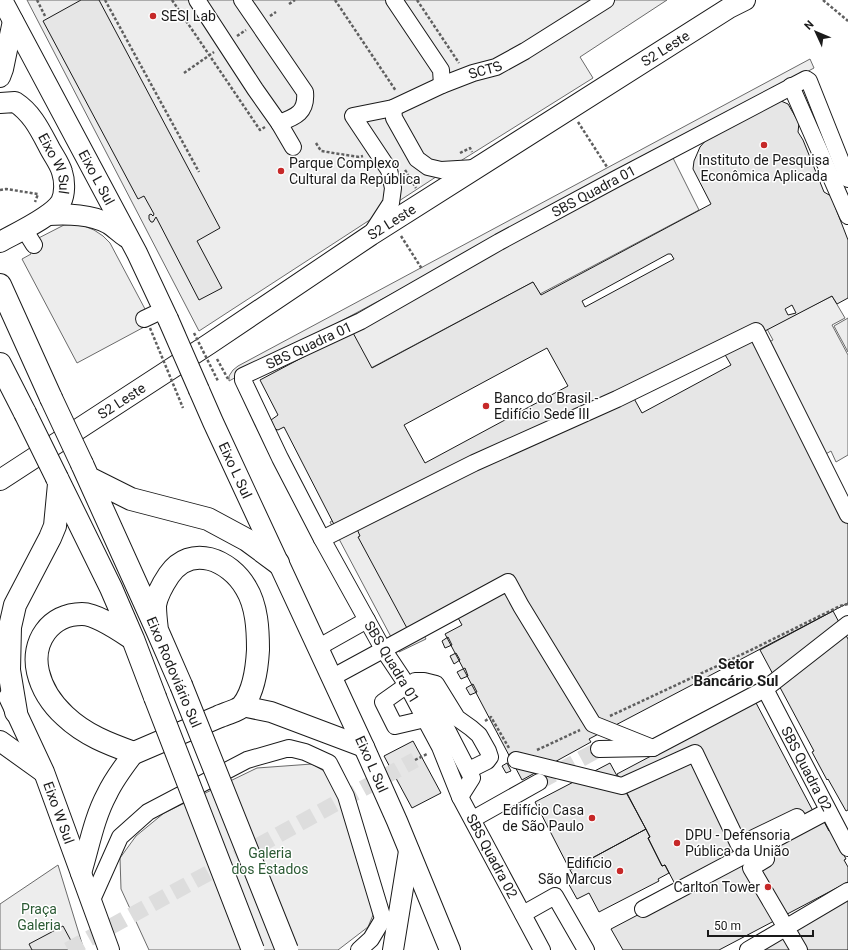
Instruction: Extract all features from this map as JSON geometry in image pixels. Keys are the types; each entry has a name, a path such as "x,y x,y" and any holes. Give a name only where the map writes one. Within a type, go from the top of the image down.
{"highway":[{"name":"Eixo Rodoviário Sul","path":"0,285 181,685 287,950"},
{"name":"Eixo Rodoviário Sul","path":"0,364 111,588 133,640 253,950"},
{"path":"85,471 131,499 208,519 247,540 278,563"},
{"path":"16,712 9,670 10,627 15,605 55,526 58,481"},
{"path":"133,640 120,629 102,620 83,614 66,616 52,623 42,637 37,652 38,672 44,688 53,703 65,716 98,739 134,753 242,706 252,687 257,659 258,632 254,609 246,588 223,564 203,557 194,558 181,564 171,572 158,594 155,606 157,630"}],"main road":[{"name":"Eixo L Sul","path":"2,0 6,26 129,240 165,315 278,563 333,677 397,821 450,950"},
{"name":"S2 Leste","path":"0,480 209,344 371,235 474,160 737,3"},
{"path":"0,77 3,69 6,26"},
{"name":"Eixo W Sul","path":"0,103 15,102 28,112 36,123 62,172 64,193 60,202 29,237 2,241"},
{"path":"48,215 65,214 85,216 108,224 129,240"},
{"name":"Eixo W Sul","path":"0,678 44,772 91,902 110,948"},
{"path":"242,706 271,712 364,747"},
{"path":"0,741 44,772"},
{"path":"81,873 106,794 118,774 134,753"},
{"path":"393,950 409,852"}],"street":[{"path":"197,0 255,89 274,123 292,147"},
{"path":"242,0 305,92 306,101 294,118 274,123"},
{"path":"394,0 441,70 442,86"},
{"name":"SCTS","path":"371,235 391,203 393,188 389,170 353,116 442,86 473,73 496,67 525,52 606,0"},
{"name":"SBS Quadra 01","path":"460,797 440,747 405,683 383,649 322,539 280,458 243,380 243,376 360,320 587,194 806,79 809,81 848,179"},
{"path":"791,86 848,216"},
{"path":"395,101 394,118 417,159 428,167 441,170 474,160"},
{"path":"147,323 165,315"},
{"path":"322,539 474,463 617,399 756,330 848,515"},
{"path":"333,677 508,582 593,724 653,748"},
{"path":"319,647 367,620"},
{"path":"599,749 653,748 765,689 848,624"},
{"path":"425,719 395,726 383,702 405,683 424,681 436,684 457,718 472,728 479,735 488,751 490,757 485,762 468,770"},
{"path":"405,683 426,689 472,778 460,797"},
{"name":"SBS Quadra 02","path":"765,689 848,848"},
{"path":"91,902 120,837 148,812 247,760 289,748 305,752 329,762 346,796 383,919 371,940 359,950"},
{"path":"516,760 622,786 695,753 739,844 797,817"},
{"path":"473,819 539,782"},
{"name":"SBS Quadra 02","path":"460,797 542,950"},
{"path":"643,909 828,811"},
{"path":"753,838 766,859 751,868 799,950"},
{"path":"748,950 848,891"},
{"name":"SBS Quadra 02","path":"523,914 555,896 586,950"}],"path":[{"path":"37,0 45,16"},
{"path":"105,0 199,172"},
{"path":"172,0 260,130 274,123"},
{"path":"289,4 295,0"},
{"path":"335,0 395,101"},
{"path":"417,0 460,64 464,62"},
{"path":"823,0 848,21"},
{"path":"235,37 252,26"},
{"path":"184,73 215,51"},
{"path":"577,121 604,163"},
{"path":"316,143 321,151 359,157 364,155"},
{"path":"457,154 470,148 474,160"},
{"path":"0,190 6,189 38,194 36,202 29,206"},
{"path":"401,236 425,274"},
{"path":"147,323 183,408"},
{"path":"192,328 218,381"},
{"path":"220,365 229,381"},
{"path":"472,728 491,717 516,760 749,651 840,606 848,604"}],"shaded area":[{"name":"Parque Complexo Cultural da República","path":"27,0 667,0 580,57 593,78 462,160 199,331"},
{"path":"810,59 814,68 229,381 229,376 238,366"},
{"path":"671,154 699,210 540,294 533,282 371,368 350,330"},
{"path":"79,224 94,230 110,243 145,309 146,326 77,363 22,259 31,254 25,245 64,225"},
{"path":"832,296 845,318 832,325 848,355 848,455 836,462 831,451 824,455 763,345 773,340 767,329"},
{"path":"848,318 848,352 834,326"},
{"path":"355,508 426,639 399,652 330,522"},
{"name":"Galeria dos Estados","path":"312,764 329,774 379,880 378,903 368,927 338,950 149,950 121,889 120,858 136,836 164,813 257,768"},
{"name":"Praça Galeria","path":"58,865 84,950 0,950 0,904"}],"building":[{"path":"81,0 99,0 220,228 197,241 222,288 199,300 156,217 153,222 149,219 149,215 151,214 153,216 154,214 144,196 138,199 43,21"},
{"path":"781,101 788,104 799,123 798,132 803,140 824,192 831,196 848,240 848,298 837,304 832,296 763,332 848,512 848,603 589,739 591,742 522,780 445,634 462,625 452,607 408,630 358,537 360,536 357,529 341,538 284,427 278,430 275,429 271,420 278,415 260,380 352,331 372,368 533,282 541,295 711,204 693,169 694,161 700,147 707,139","holes":["668,254 671,254 674,259 585,307 582,301","720,346 731,365 642,413 631,393"]},
{"path":"792,305 796,313 788,315 785,309"},
{"name":"Banco do Brasil - Edifício Sede III","path":"547,348 568,386 425,463 404,425"},
{"path":"833,611 848,639 848,810 846,811 812,752 814,751 760,650"},
{"path":"448,637 452,645 445,648 442,641"},
{"path":"456,653 460,660 454,664 450,656"},
{"path":"465,668 468,676 461,679 457,672"},
{"path":"473,684 477,692 470,695 466,688"},
{"path":"755,701 813,811 675,884 665,865 662,866 648,838 650,837 617,774"},
{"path":"413,741 441,793 412,808 384,756"},
{"path":"507,763 511,771 506,773 502,766"},
{"name":"Edifício Casa de São Paulo","path":"610,763 646,829 570,870 535,802"},
{"name":"Carlton Tower","path":"822,818 829,831 831,830 846,859 844,860 848,867 848,882 719,950 623,950 611,929"},
{"name":"Edificio São Marcus","path":"646,829 650,837 648,838 662,866 665,865 669,873 658,879 659,881 599,912 589,893 577,899 567,881 574,877 570,870"},
{"path":"848,896 848,950 796,950 785,930"},
{"path":"63,926 76,950 32,950 29,944"},
{"path":"779,933 796,950 747,950"}],"tunnel":[{"path":"539,782 599,749"},
{"path":"68,950 415,760"}],"place":[{"name":"SESI Lab","path":"153,16"},
{"name":"Instituto de Pesquisa Econômica Aplicada","path":"764,145"},
{"name":"Parque Complexo Cultural da República","path":"281,171"},
{"name":"Banco do Brasil - Edifício Sede III","path":"486,406"},
{"name":"Edifício Casa de São Paulo","path":"592,818"},
{"name":"DPU - Defensoria Pública da União","path":"677,843"},
{"name":"Edificio São Marcus","path":"620,871"},
{"name":"Carlton Tower","path":"768,887"}],"district":[{"name":"Setor Bancário Sul","path":"736,672"}]}
